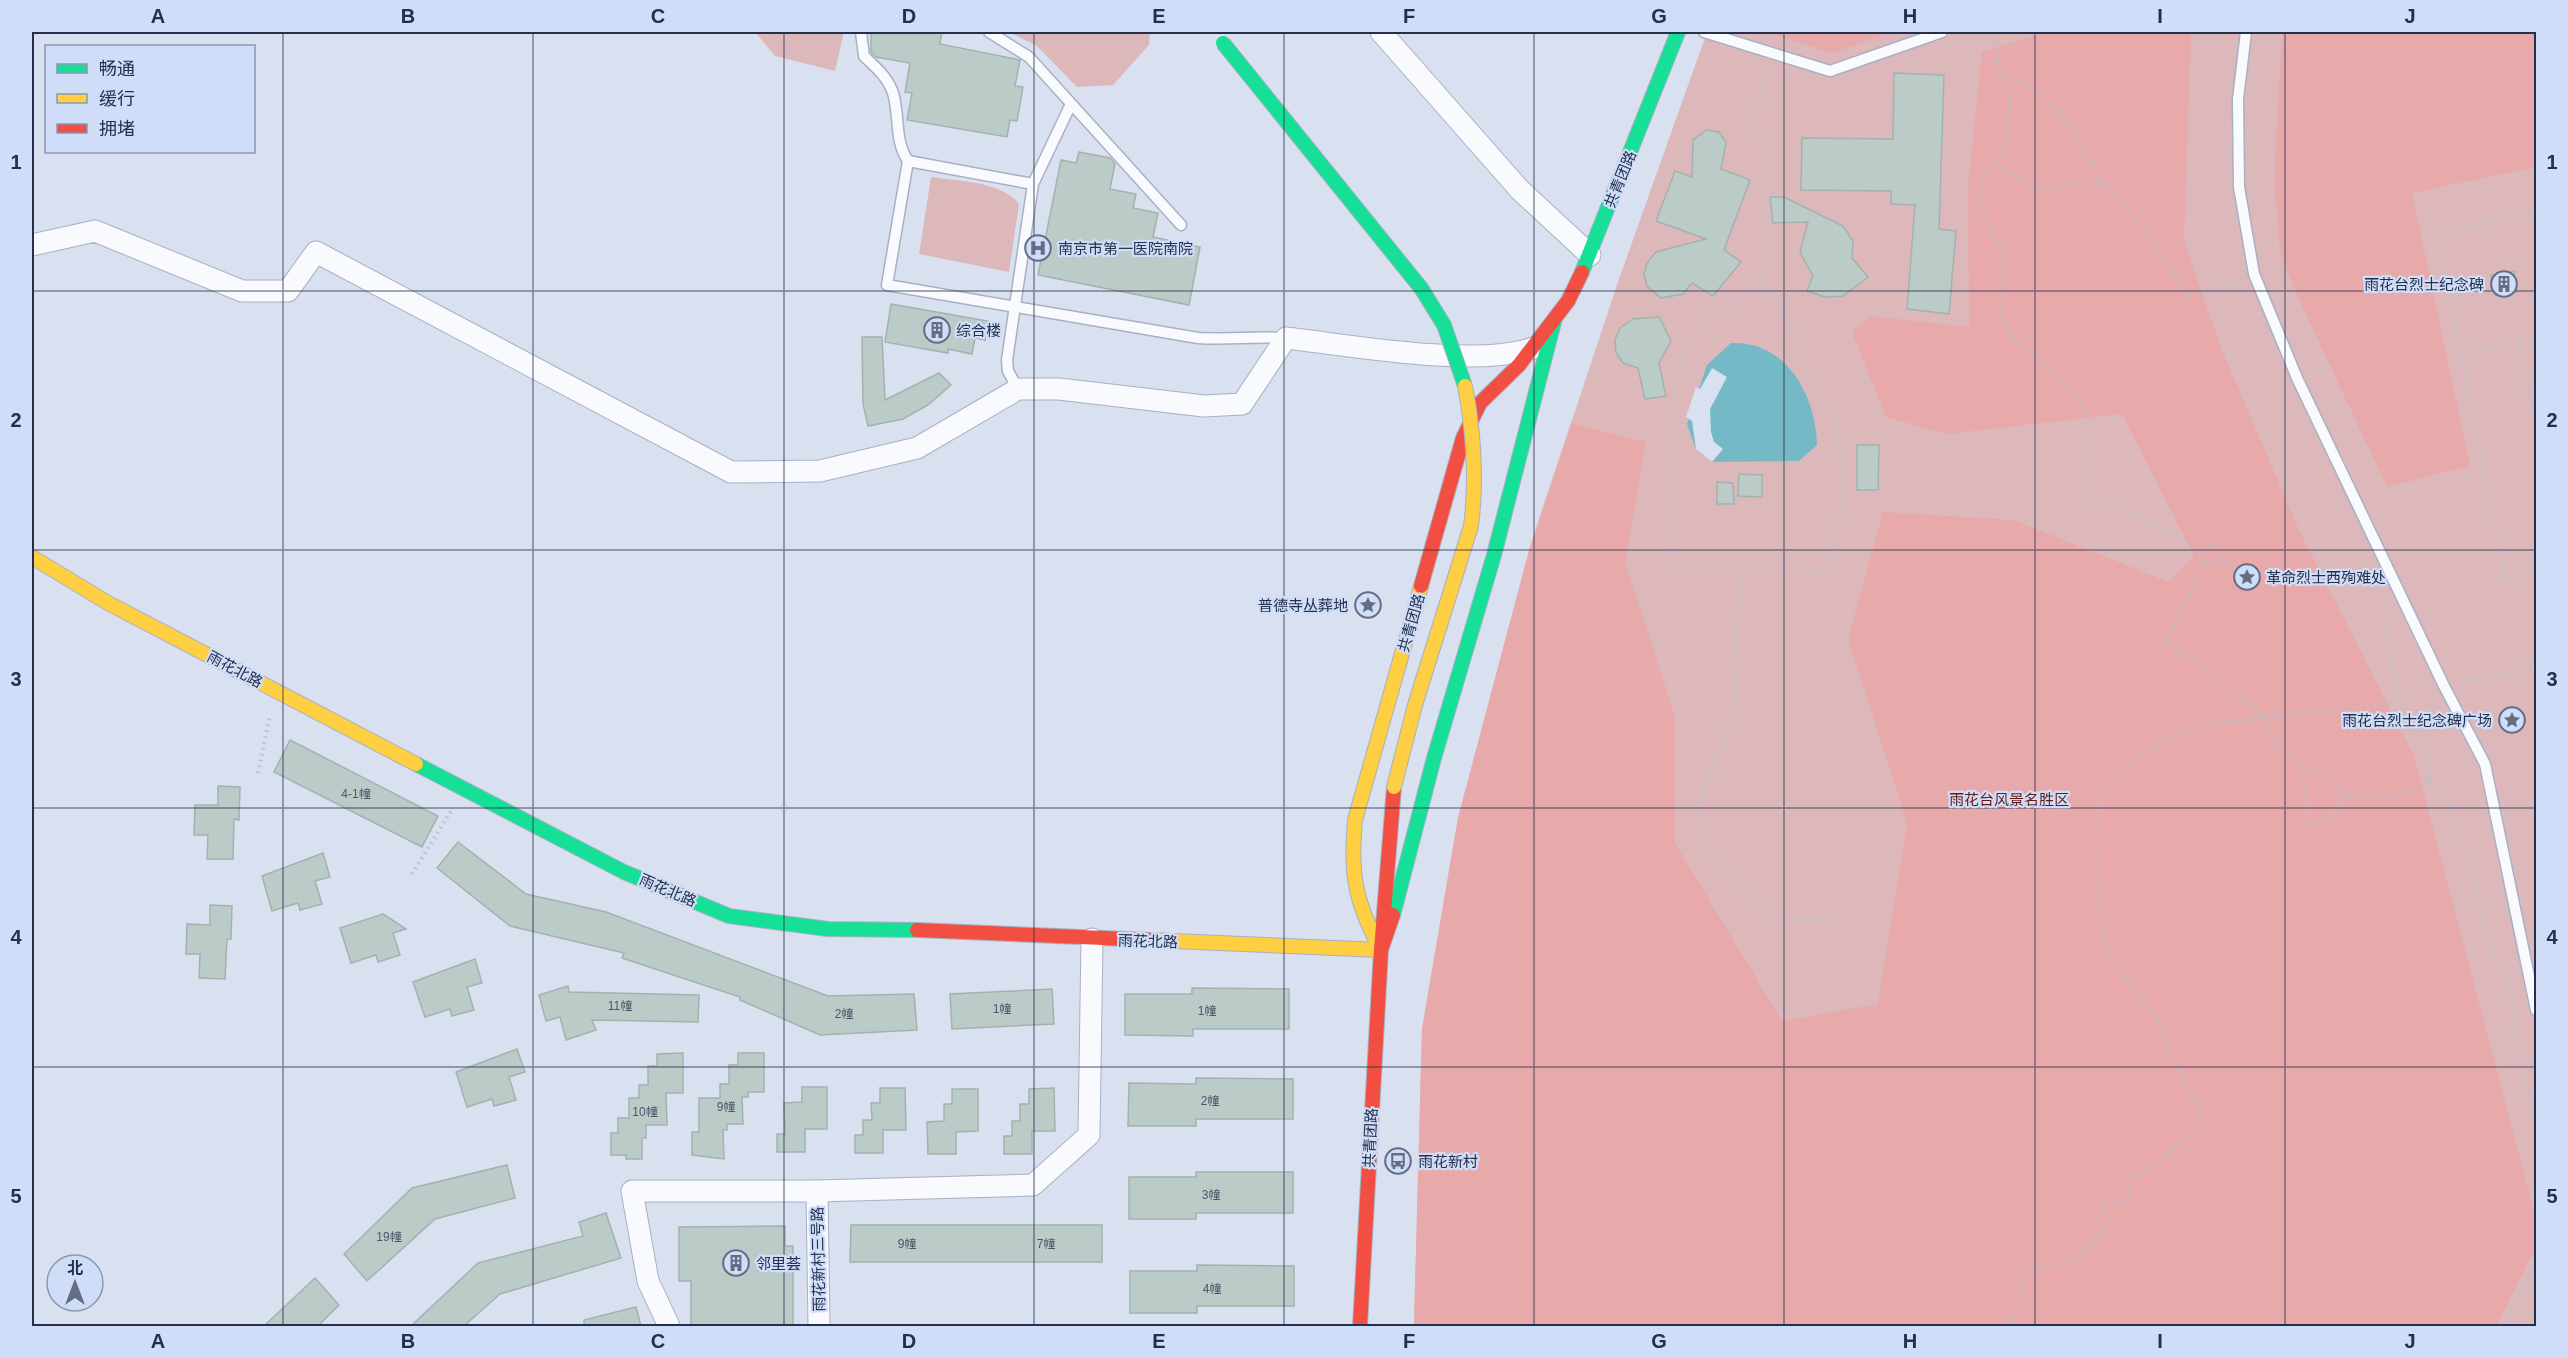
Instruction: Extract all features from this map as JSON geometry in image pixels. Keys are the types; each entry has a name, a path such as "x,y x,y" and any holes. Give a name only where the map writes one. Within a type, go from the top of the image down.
{"street":[{"path":"1213,32 1421,288 1444,325 1464,379 1474,432 1476,465 1471,526 1415,705 1394,787 1381,951"},
{"path":"1381,32 1520,190 1590,255"},
{"name":"共青团路","path":"1381,951 1360,914 1352,885 1351,854 1360,802 1469,422 1480,403 1533,348 1568,301 1590,255 1678,32"},
{"path":"32,245 94,231 242,291 288,291 316,252 731,472 820,471 917,448 1018,389 1059,389 1204,406 1242,404 1286,338 1466,355 1501,355 1533,348"},
{"name":"共青团路","path":"1360,1326 1381,951 1399,897 1434,758 1494,555 1554,322"},
{"name":"雨花北路","path":"32,557 108,603 624,872 729,916 828,929 951,931 1381,951"},
{"path":"669,1326 648,1281 632,1191 817,1191 1033,1185 1089,1135 1092,939"},
{"name":"雨花新村三号路","path":"817,1191 819,1326"}],"lane":[{"path":"861,32 864,56 883,74 893,92 900,150 908,161 1033,184"},
{"path":"988,32 1029,57 1070,106 1181,225"},
{"path":"1704,32 1830,71 1942,32"},
{"path":"2246,32 2238,99 2239,187 2254,274 2297,378 2444,686 2485,765 2536,1010"},
{"path":"1018,389 1008,371 1007,360 1033,184 1070,106"},
{"path":"908,161 887,285 1198,338 1222,340 1251,336 1286,338"}],"path":[{"path":"1993,32 1999,69 2009,94 2009,119 2004,146 1981,185 1980,209 2005,255 2000,315 2012,336 2074,394 2090,416 2091,434 2086,493 2200,551 2204,565 2163,642 2209,672 2263,718 2273,742 2304,770 2333,779 2342,795 2335,815 2307,825 2304,770"},
{"path":"1762,279 1735,303 1706,320 1685,353 1676,390 1671,529 1674,569 1825,571 1845,496 1837,424 1801,354 1785,315 1762,279 1767,225 1757,110 1773,53"},
{"path":"1999,69 2037,92 2060,116 2086,151 2104,186 2136,220 2189,297 2254,274"},
{"path":"1996,163 2037,188 2056,189 2081,181 2104,186"},
{"path":"2536,212 2435,233 2505,579 2536,572"},
{"path":"2460,354 2536,339"},
{"path":"2518,342 2536,424"},
{"path":"2200,551 2207,546 2215,546 2218,550 2218,559"},
{"path":"2204,565 2212,564 2218,559"},
{"path":"2218,559 2237,570"},
{"path":"1739,570 1736,708 1696,811 1702,838 1763,912 1810,922 1834,918"},
{"path":"2409,613 2384,628 2401,702 2428,752 2429,782 2450,804 2455,832 2471,860 2486,937 2515,1003 2511,1048 2534,1104 2536,1122"},
{"path":"2444,686 2536,668"},
{"path":"258,773 276,690"},
{"path":"2006,1326 2027,1304 2020,1279 2025,1271 2056,1266 2085,1252 2103,1231 2100,1219 2104,1205 2128,1203 2130,1193 2126,1187 2129,1178 2160,1163 2198,1125 2202,1115 2168,1051 2157,1020 2111,958 2100,917 2095,830 2101,797 2129,766 2166,738 2208,724 2401,702"},
{"path":"2342,795 2398,797 2429,782"},
{"path":"412,874 465,789"},
{"path":"2505,1326 2536,1263"}],"green space":[{"path":"755,32 844,32 835,71 775,56"},
{"path":"1009,32 1150,32 1149,45 1113,85 1077,87 1037,46"},
{"name":"雨花台风景名胜区","path":"1707,32 2536,32 2536,1326 1414,1326 1422,1029 1458,818 1530,547 1619,279"},
{"path":"1767,32 1893,32 1832,53"},
{"name":"雨花台风景名胜区","path":"2045,32 2191,32 2184,242 2222,350 2299,530 2414,756 2536,1219 2536,1247 2496,1326 1414,1326 1422,1029 1458,818 1530,547 1571,423 1646,442 1625,563 1675,716 1675,843 1782,1021 1878,1004 1907,823 1848,639 1883,512 2014,520 2168,582 2194,556 2122,414 1946,434 1886,417 1852,332 1870,316 1969,327 1968,185 1982,52"},
{"path":"2282,32 2536,32 2536,167 2412,193 2470,466 2387,487 2297,295 2280,251 2274,179"},
{"path":"931,177 990,186 1011,196 1019,204 1009,272 919,254"}],"water":[{"path":"1731,343 1750,345 1768,351 1794,374 1804,390 1811,408 1817,445 1799,461 1712,462 1696,449 1687,424 1707,365"}],"pier":[{"path":"1712,368 1727,377 1710,409 1714,442 1723,449 1712,462 1696,449 1692,421 1686,417 1696,387 1700,389"}],"building":[{"path":"871,32 942,32 940,44 1020,60 1015,86 1023,87 1017,121 1010,120 1007,137 907,120 912,93 905,92 910,63 876,57 871,52"},
{"path":"1894,73 1944,75 1939,229 1956,231 1949,314 1907,309 1915,205 1891,204 1891,191 1801,190 1802,138 1893,139"},
{"path":"1707,130 1719,132 1726,142 1721,169 1750,180 1724,250 1741,262 1713,296 1692,283 1683,294 1661,298 1647,286 1644,274 1647,263 1656,252 1706,239 1656,221 1675,171 1692,177 1693,140"},
{"path":"1079,152 1110,158 1115,164 1110,189 1136,194 1133,208 1158,213 1153,237 1200,247 1189,305 1038,275 1061,160 1076,163"},
{"path":"1770,197 1784,197 1843,226 1853,241 1852,258 1868,277 1843,296 1825,297 1807,291 1813,276 1800,252 1808,222 1773,223"},
{"name":"雨花台烈士纪念碑","path":"2514,271 2517,292 2495,296 2491,275"},
{"name":"综合楼","path":"891,304 988,321 985,340 975,338 972,354 948,349 948,353 885,342"},
{"path":"1659,317 1671,341 1659,363 1666,396 1645,399 1638,368 1623,363 1616,352 1615,340 1620,328 1633,319"},
{"path":"862,337 882,337 885,400 939,373 951,385 928,405 903,419 868,426 863,404"},
{"path":"1857,445 1879,445 1878,490 1857,490"},
{"path":"1739,474 1762,475 1762,497 1738,496"},
{"path":"1717,482 1733,483 1734,504 1717,504"},
{"path":"290,740 438,816 422,847 274,772"},
{"path":"218,786 240,787 239,820 234,819 233,859 207,859 208,835 194,835 195,805 218,805"},
{"path":"458,842 526,894 606,912 828,996 914,994 917,1030 820,1035 740,1000 740,997 622,958 624,953 510,926 437,868"},
{"path":"323,853 330,877 315,881 322,904 300,910 298,903 272,911 262,876"},
{"path":"210,905 232,906 231,939 227,939 225,979 199,978 200,954 186,954 187,924 210,925"},
{"path":"383,914 406,929 393,933 400,955 378,962 376,955 351,963 340,928"},
{"path":"475,959 482,983 467,987 474,1010 452,1016 450,1009 425,1017 413,982"},
{"path":"568,986 569,992 699,995 698,1022 592,1020 596,1030 566,1040 560,1017 546,1021 539,995"},
{"path":"1192,988 1289,989 1289,1029 1193,1029 1193,1036 1125,1035 1125,994 1192,994"},
{"path":"1052,989 1054,1024 952,1029 950,994"},
{"path":"517,1049 525,1072 509,1077 516,1100 494,1106 492,1099 467,1107 456,1072"},
{"path":"683,1053 683,1093 666,1093 667,1125 646,1125 646,1138 642,1138 642,1159 626,1159 626,1155 611,1155 611,1133 618,1133 618,1118 629,1118 629,1098 639,1098 639,1085 648,1085 648,1066 657,1066 657,1054"},
{"path":"738,1053 764,1053 764,1092 748,1092 748,1097 742,1097 743,1124 727,1124 727,1130 723,1130 724,1159 692,1155 692,1132 699,1132 699,1098 720,1098 720,1084 729,1084 729,1065 738,1065"},
{"path":"1196,1078 1293,1079 1293,1119 1196,1119 1196,1126 1128,1126 1129,1083 1196,1084"},
{"path":"802,1087 827,1087 827,1129 805,1129 805,1152 777,1152 777,1134 785,1134 784,1103 802,1102"},
{"path":"880,1088 905,1088 906,1130 883,1130 883,1153 855,1153 855,1135 863,1135 863,1120 872,1120 871,1103 880,1103"},
{"path":"1054,1088 1055,1131 1032,1131 1032,1154 1004,1154 1004,1136 1012,1136 1012,1121 1020,1121 1020,1104 1029,1104 1029,1089"},
{"path":"952,1089 978,1089 978,1131 956,1132 956,1154 928,1154 927,1122 944,1121 944,1104 952,1104"},
{"path":"507,1165 515,1198 435,1219 367,1281 344,1254 412,1188"},
{"path":"1196,1172 1293,1172 1293,1213 1196,1213 1196,1219 1129,1219 1129,1177 1196,1177"},
{"path":"606,1213 621,1258 500,1294 464,1326 411,1326 478,1263 583,1236 579,1222"},
{"path":"851,1225 1102,1225 1102,1262 850,1262"},
{"name":"邻里荟","path":"785,1226 785,1246 793,1246 793,1326 691,1326 691,1281 679,1281 679,1227"},
{"path":"1197,1265 1294,1266 1294,1306 1197,1306 1197,1313 1130,1313 1130,1271 1197,1271"},
{"path":"315,1278 339,1305 318,1326 264,1326"},
{"path":"636,1307 641,1326 584,1326 584,1320"}],"traffic: fast":[{"path":"1582,272 1678,32"},
{"path":"1223,43 1421,288 1444,325 1465,386"},
{"path":"1393,915 1434,758 1494,555 1554,322"},
{"path":"416,764 624,872 729,916 828,929 917,930"}],"traffic: slow":[{"path":"1394,787 1415,705 1471,526 1474,456 1465,386"},
{"path":"32,557 108,603 416,764"},
{"path":"1381,950 1365,917 1356,887 1353,856 1355,820 1421,586"},
{"path":"1150,940 1381,950"}],"traffic: jam":[{"path":"1421,586 1463,438 1480,403 1519,365 1568,301 1582,272"},
{"path":"1381,950 1394,787"},
{"path":"1360,1326 1381,950 1393,915"},
{"path":"917,930 1150,940"}],"place":[{"name":"南京市第一医院南院","path":"1038,248"},
{"name":"雨花台烈士纪念碑","path":"2504,284"},
{"name":"综合楼","path":"937,330"},
{"name":"革命烈士西殉难处","path":"2247,577"},
{"name":"普德寺丛葬地","path":"1368,605"},
{"name":"雨花台烈士纪念碑广场","path":"2512,720"},
{"name":"雨花新村","path":"1398,1161"},
{"name":"邻里荟","path":"736,1263"}]}
